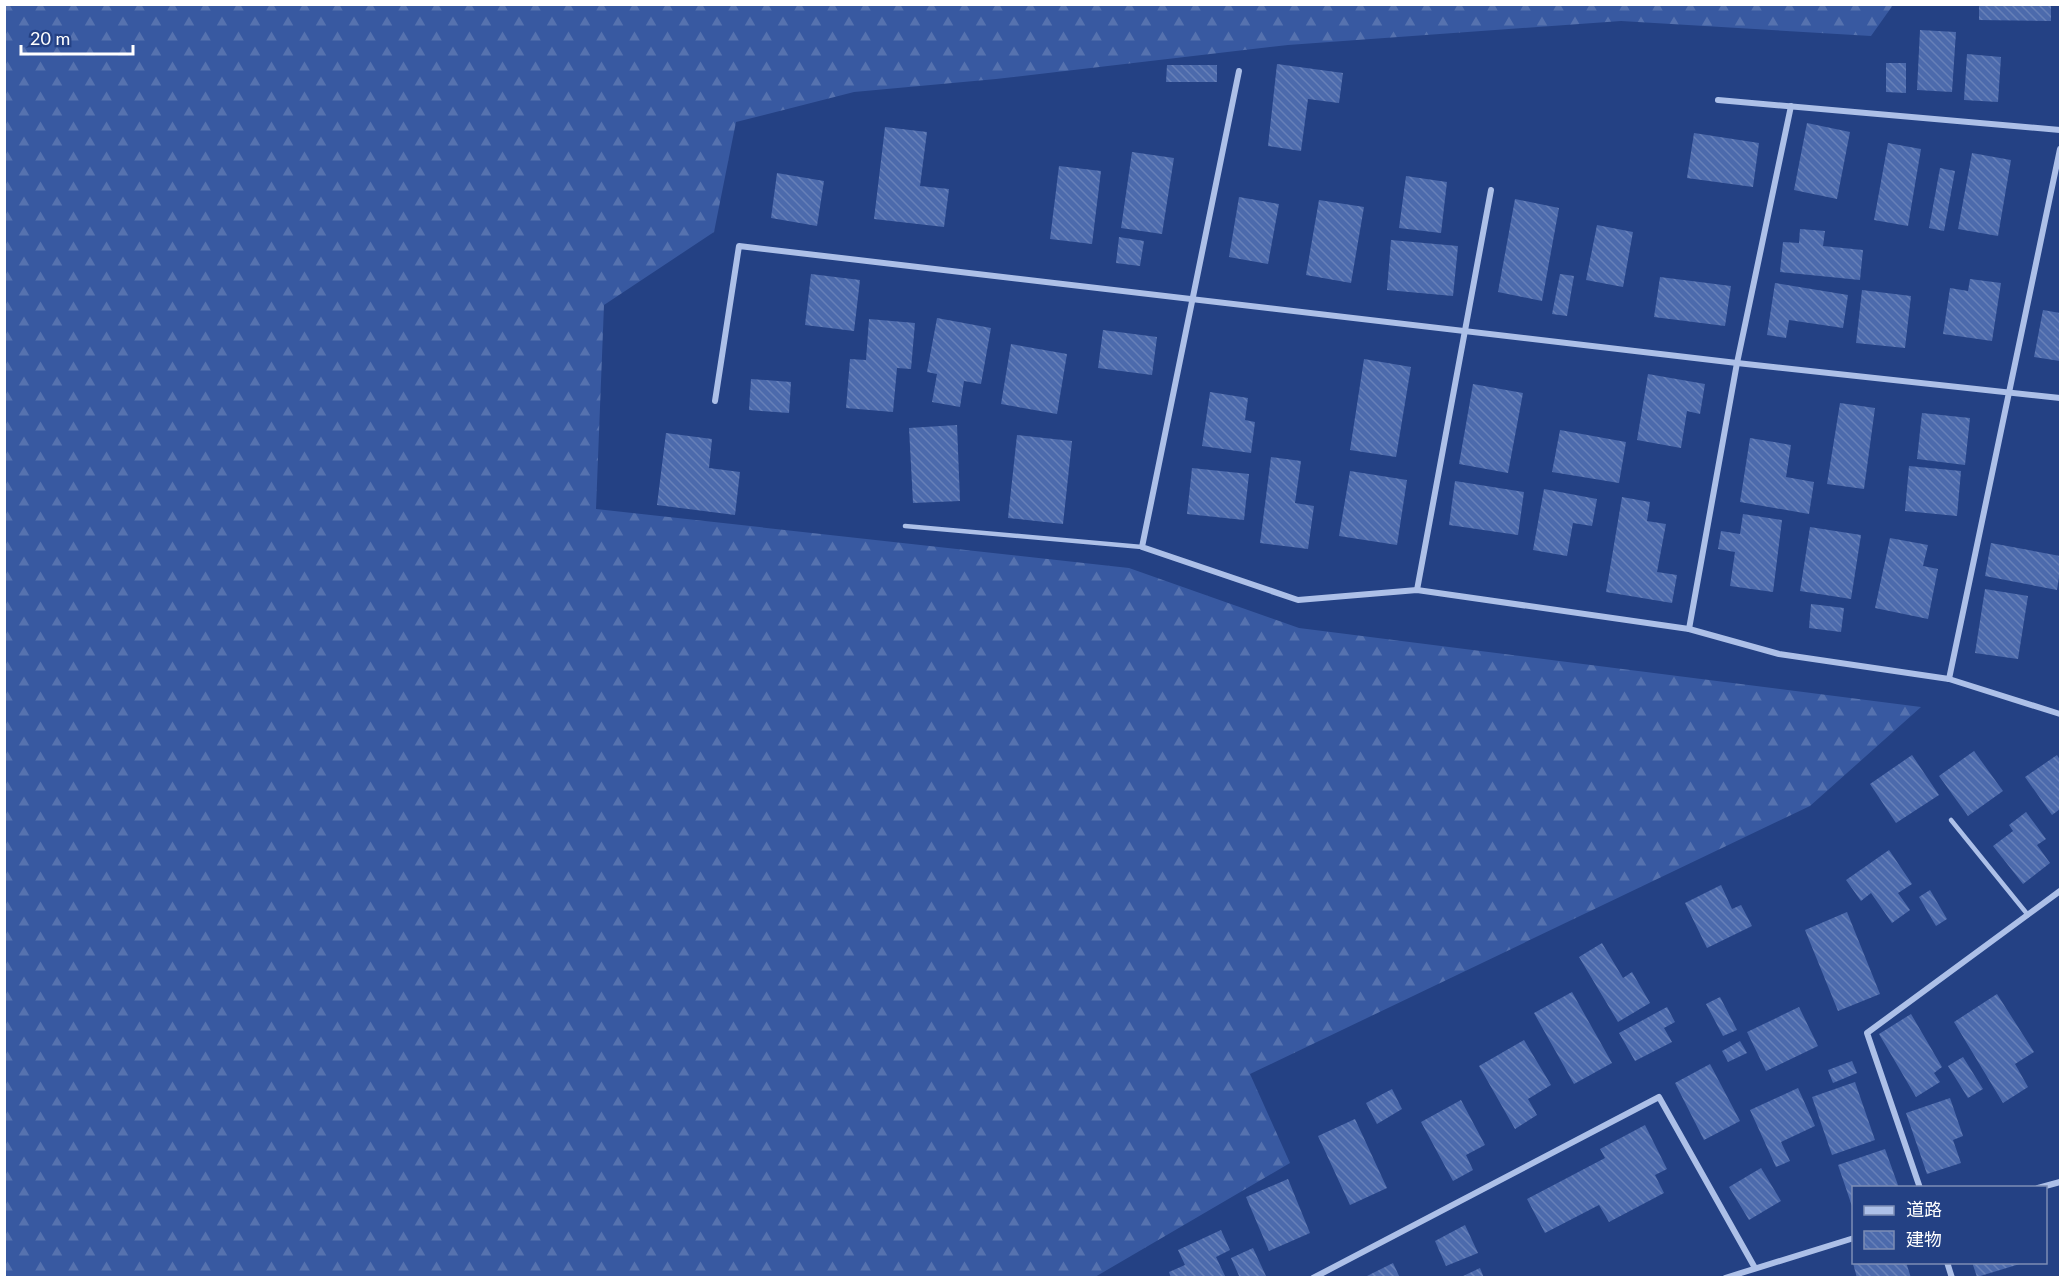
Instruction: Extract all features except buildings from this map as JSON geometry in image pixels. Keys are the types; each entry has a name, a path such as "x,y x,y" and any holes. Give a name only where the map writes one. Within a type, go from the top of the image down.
{"street":[{"path":"1239,71 1142,547 1298,600 1417,590 1689,629 1779,654 1949,679 2061,714"},
{"path":"1718,100 2061,130"},
{"path":"1689,629 1737,363 1791,106"},
{"path":"1949,679 2061,149"},
{"path":"1417,590 1463,331 1491,190"},
{"path":"715,401 739,246 1737,363 2061,398"},
{"path":"1919,1186 1867,1033 2061,891"},
{"path":"1313,1278 1659,1098 1755,1268"},
{"path":"2046,1186 2061,1182"},
{"path":"1725,1278 1852,1239"}],"lane":[{"path":"905,526 1142,547"},
{"path":"1952,820 2028,915"}],"green space":[{"path":"5,4 1893,5 1871,36 1621,21 1288,45 996,79 854,92 736,122 714,232 604,305 596,509 1129,568 1299,628 1921,707 1810,806 1250,1074 1290,1163 1095,1277 5,1277"}]}
